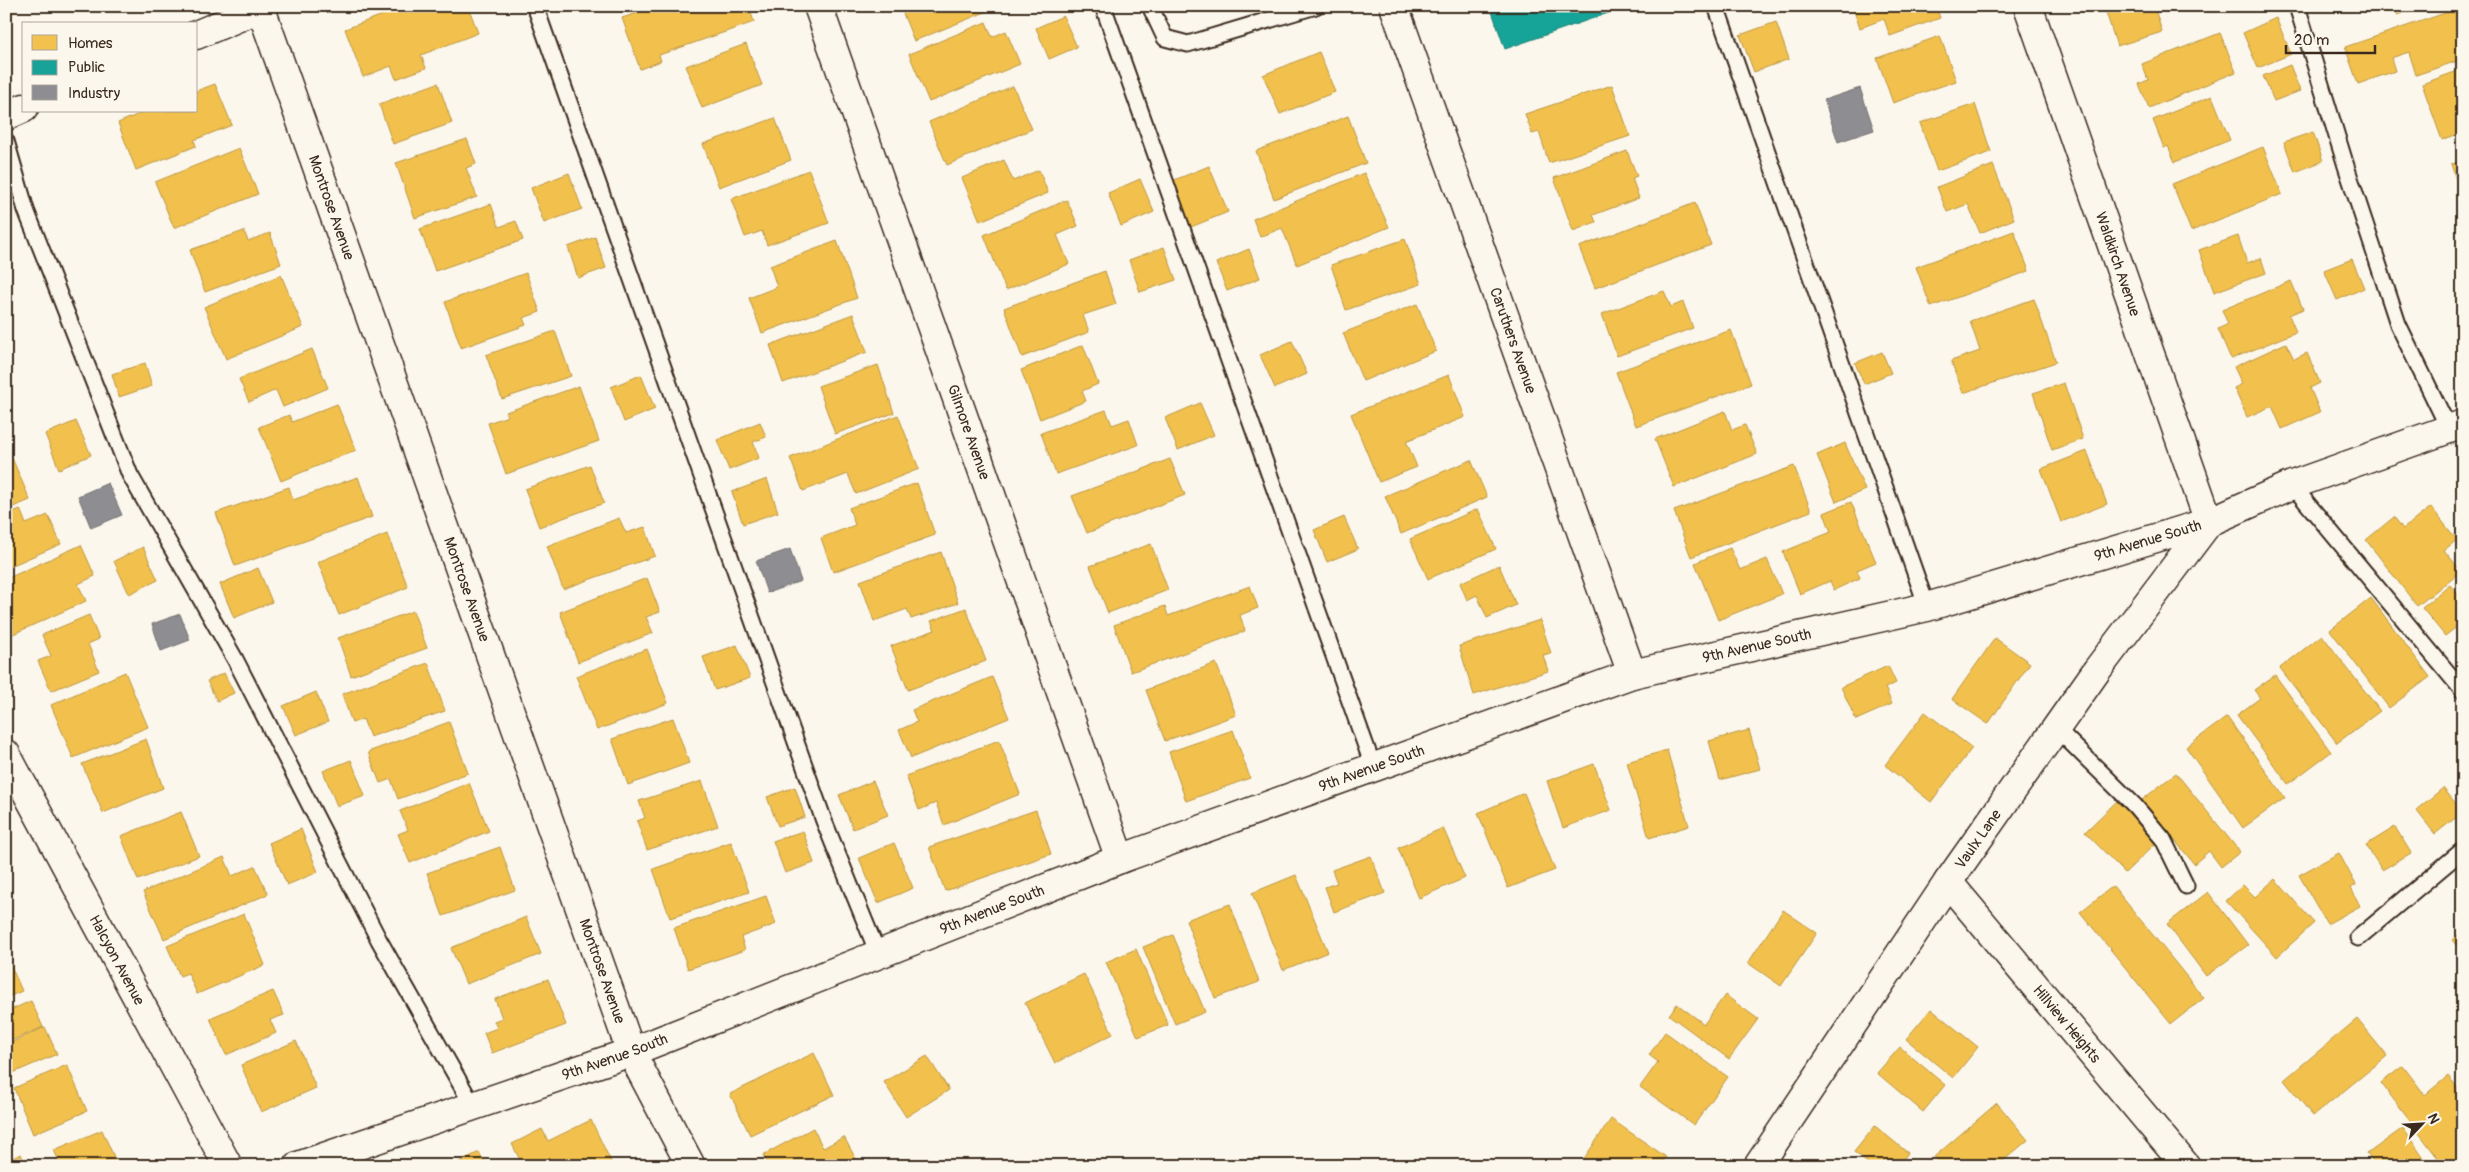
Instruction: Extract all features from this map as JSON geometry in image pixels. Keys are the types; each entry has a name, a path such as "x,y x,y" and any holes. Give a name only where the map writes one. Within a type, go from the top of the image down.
{"street":[{"name":"Gilmore Avenue","path":"818,6 1120,859"},
{"name":"Caruthers Avenue","path":"1394,6 1632,674"},
{"name":"Waldkirch Avenue","path":"2028,6 2209,522"},
{"path":"198,34 262,7"},
{"name":"Montrose Avenue","path":"262,7 631,1052 691,1166"},
{"path":"6,116 22,109"},
{"name":"9th Avenue South","path":"298,1166 631,1052 879,956 1120,859 1374,769 1632,674 1927,607 2209,522 2292,486 2456,427"},
{"name":"Vaulx Lane","path":"1758,1166 1948,882 2097,670 2209,522"},
{"name":"Halcyon Avenue","path":"6,754 228,1166"},
{"name":"Hillview Heights","path":"1948,882 2186,1166"}],"lane":[{"path":"535,6 824,820 879,956"},
{"path":"1102,6 1374,769"},
{"path":"1150,6 1165,38 1188,44 1316,6"},
{"path":"1716,6 1927,607"},
{"path":"2297,6 2346,166 2398,324 2456,427"},
{"path":"6,141 26,210 130,475 235,659 379,940 473,1106"},
{"path":"2292,486 2463,690"},
{"path":"2056,728 2135,806 2163,839 2186,886"},
{"path":"2358,938 2463,850"}],"building: Homes":[{"path":"407,6 468,6 478,33 421,55 426,68 396,79 391,66 363,77 345,29"},
{"path":"658,6 749,6 754,22 659,55 661,61 640,69 622,18"},
{"path":"900,6 1000,6 914,41"},
{"path":"1852,6 1936,6 1940,18 1890,36 1884,19 1860,28"},
{"path":"2104,6 2154,6 2162,32 2117,46"},
{"path":"2394,6 2422,6 2397,15"},
{"path":"2463,7 2463,59 2416,75 2409,52 2391,58 2395,71 2358,84 2345,47"},
{"path":"1063,16 1077,47 1049,59 1036,28"},
{"path":"2276,18 2291,54 2258,68 2243,33"},
{"path":"986,22 992,37 1006,31 1020,64 929,102 909,54"},
{"path":"1776,22 1789,59 1754,72 1740,35"},
{"path":"2220,33 2236,72 2149,108 2139,84 2148,80 2142,64"},
{"path":"1940,36 1956,81 1893,103 1877,58"},
{"path":"746,44 762,85 702,108 686,66"},
{"path":"1319,52 1335,92 1280,114 1263,75"},
{"path":"2290,65 2300,91 2274,101 2263,76"},
{"path":"2463,69 2463,132 2442,140 2422,84"},
{"path":"438,83 452,123 393,144 379,104"},
{"path":"215,84 232,125 194,140 196,146 136,170 118,123 144,112 198,112 198,90"},
{"path":"1612,85 1630,136 1549,163 1539,132 1532,134 1525,114"},
{"path":"1013,86 1032,129 947,165 929,122"},
{"path":"2212,96 2230,140 2175,162 2168,146 2164,148 2153,120"},
{"path":"1975,104 1991,152 1937,171 1920,123"},
{"path":"1348,116 1366,163 1274,199 1256,151"},
{"path":"775,118 791,160 719,187 703,144"},
{"path":"2313,132 2323,161 2295,172 2284,142"},
{"path":"467,139 476,164 466,168 477,197 415,218 396,163"},
{"path":"2263,147 2282,194 2191,231 2172,184"},
{"path":"239,148 258,194 174,228 155,182"},
{"path":"1627,151 1637,176 1632,178 1639,198 1593,215 1596,222 1573,231 1554,178"},
{"path":"1004,160 1013,181 1039,170 1048,193 980,221 962,178"},
{"path":"2463,161 2463,202 2451,164"},
{"path":"1993,165 2014,219 1980,233 1968,204 1947,212 1937,187"},
{"path":"1209,166 1228,212 1191,227 1172,181"},
{"path":"809,170 829,223 767,245 762,231 745,237 731,199"},
{"path":"569,173 582,209 544,223 531,188"},
{"path":"1364,173 1389,227 1297,265 1282,228 1260,237 1253,219"},
{"path":"1140,179 1154,212 1121,226 1108,193"},
{"path":"1067,200 1078,226 1057,235 1069,264 1006,290 984,235"},
{"path":"1695,203 1711,245 1595,288 1579,247"},
{"path":"491,204 499,227 516,221 523,240 435,271 420,229"},
{"path":"244,231 248,241 270,233 281,264 205,292 190,250"},
{"path":"2014,231 2029,271 1931,307 1916,267"},
{"path":"2238,236 2247,263 2261,258 2266,273 2214,292 2199,250"},
{"path":"595,237 606,268 578,278 568,247"},
{"path":"1405,239 1421,284 1346,310 1331,265"},
{"path":"837,241 857,298 762,333 749,298 777,287 770,266"},
{"path":"1164,247 1176,280 1140,292 1129,260"},
{"path":"1249,249 1260,278 1227,291 1216,263"},
{"path":"2352,259 2364,288 2337,300 2324,270"},
{"path":"1105,271 1116,304 1083,315 1089,332 1022,357 1004,308"},
{"path":"526,273 540,312 523,318 526,325 461,348 445,302"},
{"path":"281,275 303,327 226,359 204,307"},
{"path":"2291,281 2303,309 2289,315 2296,332 2231,359 2218,329 2228,324 2222,310"},
{"path":"1664,291 1671,307 1683,302 1693,328 1617,356 1602,314"},
{"path":"2034,299 2056,362 1963,393 1951,361 1980,351 1970,321"},
{"path":"1417,304 1436,351 1363,381 1343,333"},
{"path":"853,314 867,352 783,383 770,345"},
{"path":"1731,330 1751,384 1636,426 1616,372"},
{"path":"555,331 571,376 502,399 486,355"},
{"path":"1292,341 1307,374 1275,388 1260,355"},
{"path":"2286,343 2294,359 2307,353 2320,383 2310,388 2320,412 2282,429 2272,406 2247,417 2234,388 2242,384 2234,367"},
{"path":"1083,345 1098,384 1082,391 1086,401 1040,419 1021,370"},
{"path":"312,349 328,388 283,407 276,390 249,402 239,379"},
{"path":"1882,352 1891,373 1864,384 1855,363"},
{"path":"145,363 152,386 119,397 112,374"},
{"path":"878,365 894,413 835,434 818,386"},
{"path":"641,375 655,409 624,422 611,387"},
{"path":"1449,375 1465,417 1406,441 1417,467 1379,482 1351,414"},
{"path":"2064,383 2083,439 2052,450 2033,393"},
{"path":"579,386 599,441 506,474 488,423 508,416 506,412"},
{"path":"1200,403 1214,435 1178,450 1165,418"},
{"path":"337,404 356,450 281,481 259,427 289,415 292,422"},
{"path":"1106,410 1112,425 1129,419 1138,445 1056,474 1041,433"},
{"path":"1725,411 1732,430 1745,425 1757,454 1674,487 1655,439"},
{"path":"898,415 919,469 856,494 848,474 803,491 790,458"},
{"path":"76,421 91,455 59,469 45,434"},
{"path":"760,422 766,437 753,442 759,458 729,470 717,440"},
{"path":"1845,443 1865,490 1836,502 1817,455"},
{"path":"9,451 30,500 6,510 6,452"},
{"path":"2087,451 2107,504 2061,522 2041,469"},
{"path":"1170,459 1185,495 1087,533 1072,496"},
{"path":"1471,460 1487,497 1401,534 1385,496"},
{"path":"590,465 604,503 539,527 525,489"},
{"path":"1794,466 1811,511 1691,557 1674,511"},
{"path":"358,477 372,517 235,566 216,513 289,487 293,500"},
{"path":"767,479 778,512 743,524 732,492"},
{"path":"917,483 935,535 833,572 821,538 855,525 849,508"},
{"path":"1851,502 1876,562 1857,570 1860,578 1834,590 1830,581 1800,594 1783,552 1831,532 1824,513"},
{"path":"2431,507 2457,540 2444,550 2461,571 2417,606 2366,540 2394,517 2403,529"},
{"path":"20,509 26,524 48,515 61,544 6,568 6,515"},
{"path":"1478,509 1496,549 1428,579 1410,539"},
{"path":"1344,517 1358,549 1327,562 1314,530"},
{"path":"619,518 626,533 645,527 655,556 563,589 547,546"},
{"path":"387,534 408,587 339,615 318,562"},
{"path":"1151,544 1168,590 1108,613 1090,566"},
{"path":"81,545 95,576 78,584 86,601 11,635 6,625 6,579"},
{"path":"143,547 158,580 129,594 114,561"},
{"path":"1730,548 1740,570 1767,559 1782,594 1718,620 1695,563"},
{"path":"941,552 958,603 911,619 907,609 874,621 860,581"},
{"path":"1499,565 1516,605 1487,618 1477,595 1467,600 1460,583"},
{"path":"258,568 272,602 234,618 220,584"},
{"path":"647,578 660,612 646,617 653,633 578,662 560,612"},
{"path":"2450,585 2463,600 2463,622 2445,636 2422,608"},
{"path":"1250,586 1258,608 1240,615 1245,631 1131,672 1114,625 1165,606 1168,616"},
{"path":"2371,598 2430,677 2389,708 2330,630"},
{"path":"966,608 986,661 908,690 891,646 935,630 931,621"},
{"path":"413,611 427,648 351,676 338,638"},
{"path":"89,615 99,639 88,644 99,671 51,691 38,661 51,656 42,635"},
{"path":"1540,620 1551,653 1543,655 1548,671 1474,695 1459,646"},
{"path":"2322,635 2380,711 2337,743 2280,668"},
{"path":"1995,638 2030,663 1988,724 1952,699"},
{"path":"737,645 750,678 715,690 703,657"},
{"path":"647,649 668,703 597,730 576,676"},
{"path":"428,663 445,711 370,737 363,719 352,723 342,694"},
{"path":"1216,663 1236,715 1165,741 1146,690"},
{"path":"1888,666 1896,683 1885,688 1892,704 1856,720 1841,687"},
{"path":"125,672 148,727 73,758 51,705"},
{"path":"224,673 234,693 217,701 207,681"},
{"path":"2275,675 2331,752 2288,784 2237,715 2260,698 2254,690"},
{"path":"992,677 1009,718 911,758 899,730 917,722 912,710"},
{"path":"316,692 328,722 296,735 283,706"},
{"path":"1925,712 1972,748 1931,802 1885,765"},
{"path":"2227,717 2285,798 2243,828 2186,747"},
{"path":"673,718 689,763 628,785 612,739"},
{"path":"449,722 468,773 398,799 391,779 380,783 368,752"},
{"path":"1233,730 1250,778 1186,801 1169,752"},
{"path":"1749,730 1760,769 1720,780 1709,741"},
{"path":"146,739 163,788 103,813 82,764"},
{"path":"999,740 1020,794 944,825 936,803 919,810 906,776"},
{"path":"1667,750 1689,826 1649,838 1627,762"},
{"path":"351,760 365,796 337,806 323,771"},
{"path":"1594,764 1611,810 1563,828 1547,781"},
{"path":"2176,773 2240,852 2221,867 2209,851 2194,864 2142,800"},
{"path":"702,781 718,826 647,850 637,821 645,818 639,801"},
{"path":"873,781 888,815 853,829 839,795"},
{"path":"469,783 489,831 410,863 398,834 408,830 400,811"},
{"path":"795,787 805,817 778,826 767,797"},
{"path":"2443,788 2463,812 2435,834 2416,810"},
{"path":"1524,793 1555,870 1508,888 1478,813"},
{"path":"2119,799 2159,840 2125,873 2085,832"},
{"path":"1036,810 1051,854 945,891 929,847"},
{"path":"181,812 199,856 138,880 121,836"},
{"path":"2395,827 2411,853 2382,870 2366,845"},
{"path":"1443,828 1465,878 1419,898 1398,848"},
{"path":"301,829 318,872 287,885 269,843"},
{"path":"803,831 814,863 785,873 773,841"},
{"path":"731,842 749,892 670,918 653,869"},
{"path":"894,843 913,888 878,903 859,858"},
{"path":"500,847 515,890 443,916 427,873"},
{"path":"2339,853 2356,885 2351,888 2360,906 2327,924 2299,875"},
{"path":"1371,856 1385,893 1334,912 1325,887 1337,883 1332,870"},
{"path":"224,857 232,876 255,866 268,894 164,939 143,892"},
{"path":"1296,875 1328,952 1283,970 1252,893"},
{"path":"2275,879 2314,923 2277,957 2226,901 2243,885 2255,897"},
{"path":"2113,886 2204,998 2171,1024 2080,912"},
{"path":"2208,892 2248,945 2206,976 2167,924"},
{"path":"766,896 776,924 741,937 745,950 688,969 674,928"},
{"path":"1230,904 1259,982 1215,998 1186,920"},
{"path":"1783,910 1817,933 1781,986 1748,963"},
{"path":"244,914 265,965 197,994 188,973 180,976 167,946"},
{"path":"526,917 541,954 466,984 451,948"},
{"path":"2463,931 2463,953 2452,940"},
{"path":"1173,935 1205,1012 1175,1024 1143,947"},
{"path":"1136,949 1168,1025 1138,1037 1106,962"},
{"path":"6,955 22,991 6,998"},
{"path":"1084,974 1113,1034 1055,1063 1025,1003"},
{"path":"548,979 566,1025 492,1053 484,1033 497,1028 494,1021 502,1018 495,999"},
{"path":"273,991 284,1015 270,1020 276,1033 226,1055 210,1018"},
{"path":"1725,995 1758,1019 1729,1059 1669,1015 1677,1004 1704,1024"},
{"path":"31,1001 43,1027 6,1043 6,1012"},
{"path":"1931,1009 1978,1047 1953,1078 1906,1039"},
{"path":"2357,1019 2387,1056 2313,1116 2284,1080"},
{"path":"45,1027 57,1054 6,1076 6,1045"},
{"path":"1665,1032 1728,1077 1694,1125 1640,1087 1658,1062 1649,1055"},
{"path":"296,1041 316,1088 261,1112 241,1065"},
{"path":"1900,1047 1945,1085 1923,1112 1877,1073"},
{"path":"814,1053 834,1095 750,1135 730,1094"},
{"path":"927,1056 949,1090 906,1117 884,1082"},
{"path":"67,1065 87,1111 33,1134 14,1088"},
{"path":"2403,1066 2425,1095 2448,1076 2463,1094 2463,1166 2444,1166 2381,1083"},
{"path":"1997,1103 2028,1140 1997,1166 1941,1166 1934,1157"},
{"path":"1611,1119 1666,1157 1660,1166 1585,1166 1581,1163"},
{"path":"591,1120 613,1166 523,1166 512,1144 542,1129 548,1141"},
{"path":"1875,1126 1908,1153 1898,1166 1871,1166 1854,1152"},
{"path":"813,1128 823,1148 844,1137 858,1163 852,1166 769,1166 763,1155"},
{"path":"2403,1128 2429,1166 2376,1166 2367,1154"},
{"path":"102,1130 118,1166 61,1166 54,1150"},
{"path":"479,1152 486,1166 452,1166"},
{"path":"21,1154 26,1166 6,1166 6,1161"}],"building: Public":[{"path":"1490,6 1612,6 1614,11 1505,49"}],"building: Industry":[{"path":"1860,88 1874,130 1838,142 1824,100"},
{"path":"108,483 122,515 91,528 78,496"},
{"path":"790,549 801,581 767,593 756,561"},
{"path":"180,614 190,640 161,651 152,624"}]}
